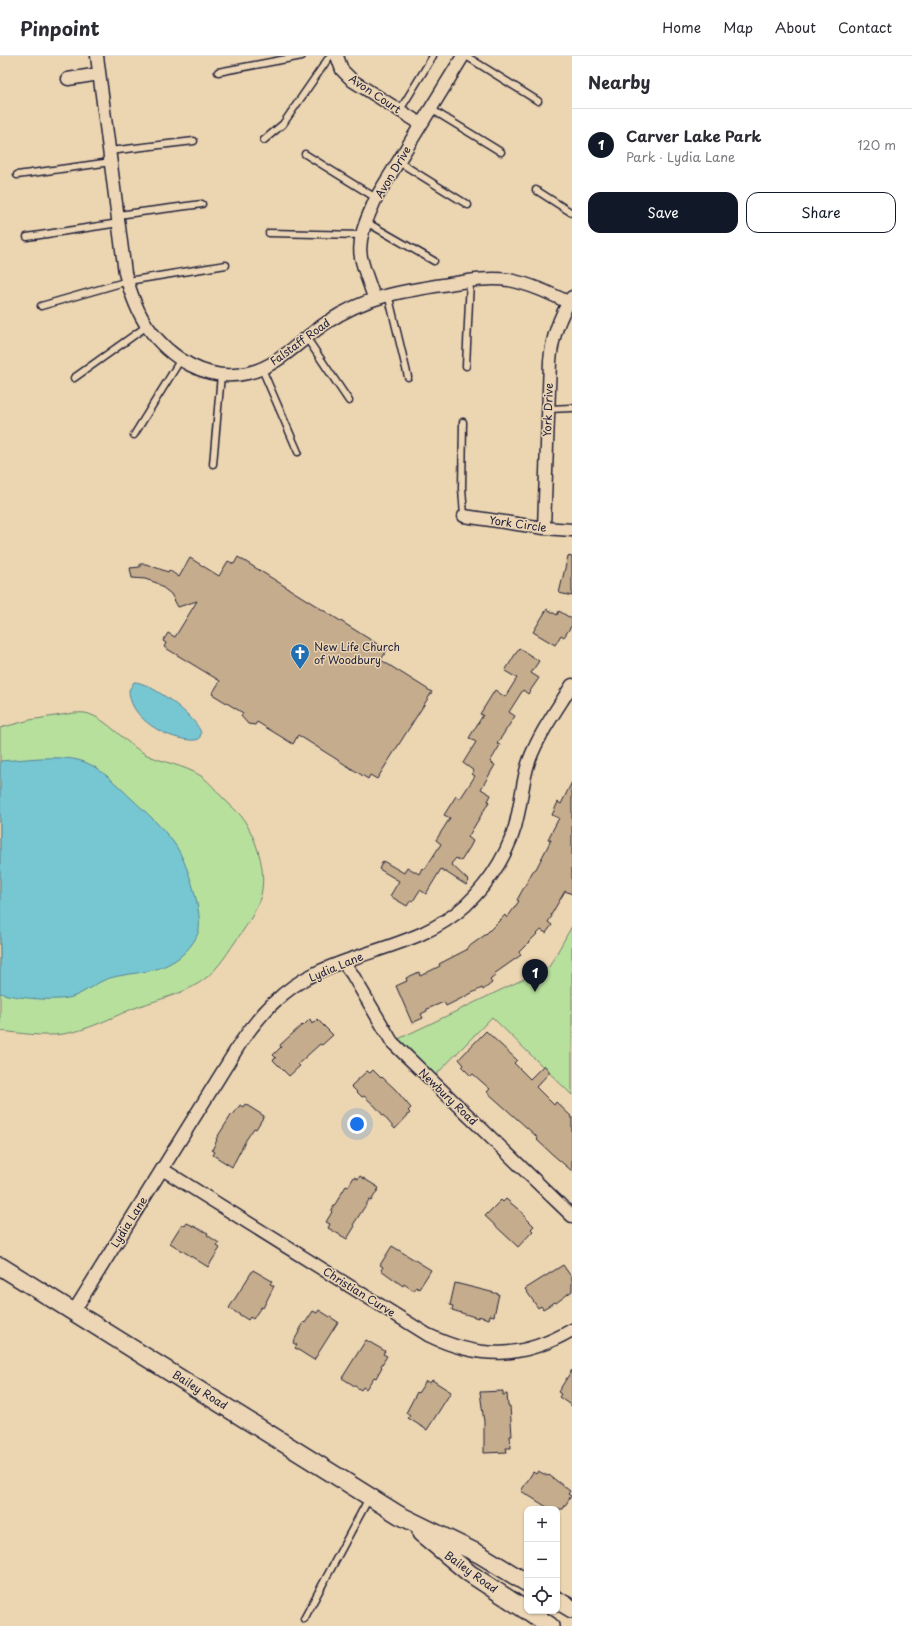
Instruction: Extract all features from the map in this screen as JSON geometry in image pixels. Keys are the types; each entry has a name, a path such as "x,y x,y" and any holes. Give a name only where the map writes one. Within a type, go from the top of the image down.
{"main road":[{"name":"Bailey Road","path":"0,1266 399,1515 480,1554 524,1580"},
{"name":"Bailey Road","path":"399,1515 469,1573 524,1609"},
{"path":"560,1602 572,1609"},
{"name":"Bailey Road","path":"532,1614 550,1626"}],"street":[{"name":"Falstaff Road","path":"97,56 118,219 132,297 147,326 168,350 193,367 221,375 234,375 262,369 280,359 306,338 342,313 374,298 388,294 470,280 490,279 508,280 570,299"},
{"name":"Avon Court","path":"337,56 342,70 353,81 421,124"},
{"name":"Avon Drive","path":"374,298 361,255 362,235 366,222 376,198 465,56"},
{"path":"68,79 99,74"},
{"name":"York Drive","path":"544,528 552,342 558,324 570,299"},
{"name":"York Circle","path":"464,516 544,528 572,530"},
{"name":"Lydia Lane","path":"74,1312 241,1042 265,1011 277,999 295,985 316,973 427,932 462,908 482,888 498,865 512,835 519,812 525,775 531,754 572,685"},
{"name":"Newbury Road","path":"343,962 352,974 392,1042 572,1216"},
{"name":"Christian Curve","path":"162,1169 428,1335 445,1344 477,1352 498,1353 522,1351 553,1341 572,1330"}],"lane":[{"path":"218,72 302,56"},
{"path":"264,140 283,124 330,56"},
{"path":"400,110 433,56"},
{"path":"465,56 538,101"},
{"path":"431,109 501,152"},
{"path":"18,175 194,141"},
{"path":"305,154 376,198"},
{"path":"399,162 468,205"},
{"path":"536,190 572,213"},
{"path":"27,237 202,204"},
{"path":"366,222 434,261"},
{"path":"269,233 362,235"},
{"path":"41,306 128,281 226,265"},
{"path":"466,366 470,280"},
{"path":"388,294 408,377"},
{"path":"74,378 147,326"},
{"path":"306,338 349,401"},
{"path":"134,435 181,359"},
{"path":"262,369 298,452"},
{"path":"213,464 221,375"},
{"path":"548,409 572,408"},
{"path":"462,422 462,488 464,516"},
{"path":"304,1619 370,1497"}],"green space":[{"path":"74,713 85,713 96,717 110,726 130,744 145,754 188,769 207,781 242,817 252,834 259,854 263,875 261,895 257,907 243,931 215,970 205,979 192,987 140,1006 93,1026 73,1032 47,1035 0,1031 0,728 30,720"},
{"path":"572,926 572,1095 492,1017 431,1080 392,1042 549,967"}],"water":[{"path":"134,682 141,683 151,688 173,702 192,719 198,727 201,734 199,739 189,740 174,737 147,723 134,708 130,699 129,690"},
{"path":"40,758 74,759 87,763 98,769 149,815 179,850 196,897 199,929 193,943 174,961 150,971 110,978 72,997 36,999 0,993 0,761"}],"building":[{"path":"568,556 572,557 572,596 559,593"},
{"name":"New Life Church of Woodbury","path":"238,557 387,650 381,660 432,692 377,779 370,775 368,779 298,735 293,744 257,722 255,725 248,724 241,716 243,713 212,694 220,681 164,647 166,643 163,641 168,633 175,637 197,601 178,607 171,594 157,583 145,579 132,578 130,568 140,567 140,564 146,564 168,572 169,570 179,577 190,558 219,576 228,561 234,564"},
{"path":"547,609 557,615 559,611 572,619 572,625 564,637 561,635 555,645 533,632"},
{"path":"519,648 539,661 531,673 539,678 528,694 523,690 509,712 515,716 497,744 500,745 490,762 495,765 481,789 491,795 488,801 489,802 468,837 473,841 470,847 461,861 456,858 451,864 469,881 466,885 441,869 426,894 420,890 413,901 411,900 407,906 390,896 399,881 379,869 383,861 404,873 407,867 419,874 422,868 425,869 441,844 436,840 450,818 444,815 456,796 460,799 475,776 472,774 474,771 463,763 476,742 469,738 483,715 480,714 495,690 505,697 517,678 505,671"},
{"path":"572,782 572,894 565,891 548,922 552,925 546,933 541,930 519,952 521,955 494,974 495,976 490,980 492,983 483,990 482,988 446,1006 444,1002 427,1009 427,1011 421,1014 423,1018 412,1023 396,986 407,981 406,978 419,972 420,976 468,949 467,948 485,935 505,915 507,918 519,901 517,900 533,871 536,869 551,840 548,839 559,818 552,815 558,802 561,804"},
{"path":"310,1019 312,1024 317,1019 333,1035 322,1045 320,1044 298,1064 300,1066 289,1076 273,1060 276,1058 273,1055 281,1047 280,1045"},
{"path":"486,1031 517,1060 514,1063 530,1079 544,1065 550,1072 536,1087 554,1105 556,1102 572,1117 572,1171 487,1092 490,1089 473,1074 471,1076 462,1067 464,1065 459,1059"},
{"path":"373,1070 395,1089 411,1108 408,1111 410,1113 395,1129 375,1106 364,1096 362,1097 351,1086 367,1071 370,1073"},
{"path":"245,1104 264,1116 256,1129 254,1128 246,1140 232,1167 213,1155 215,1152 212,1150 217,1140 216,1139 232,1114 233,1115 240,1105 243,1107"},
{"path":"360,1176 379,1188 371,1201 369,1200 353,1225 355,1226 347,1239 328,1228 330,1224 326,1222 346,1186 348,1187 354,1177 358,1179"},
{"path":"506,1199 524,1214 523,1215 534,1226 531,1229 533,1231 518,1247 485,1216 501,1200 503,1202"},
{"path":"187,1223 208,1233 207,1235 219,1243 217,1246 220,1248 208,1267 170,1243 182,1224 185,1226"},
{"path":"392,1246 431,1270 419,1289 416,1287 414,1291 404,1284 403,1286 381,1270 383,1267 380,1265"},
{"path":"563,1265 572,1278 572,1291 556,1303 555,1302 543,1309 541,1306 538,1308 525,1289"},
{"path":"253,1270 272,1281 270,1284 274,1286 263,1308 261,1307 253,1319 250,1317 248,1320 229,1308"},
{"path":"455,1283 499,1294 494,1316 490,1315 489,1319 478,1316 478,1318 452,1310 453,1306 450,1305"},
{"path":"319,1310 338,1322 314,1360 295,1348 297,1345 293,1343 304,1322 305,1323 313,1311 317,1313"},
{"path":"366,1340 385,1351 383,1354 387,1356 376,1378 374,1377 366,1389 363,1387 361,1390 342,1378"},
{"path":"572,1370 572,1406 559,1397 561,1394 558,1392"},
{"path":"432,1380 451,1392 427,1430 408,1418 410,1416 406,1413 417,1392 418,1393 426,1381 430,1383"},
{"path":"503,1391 503,1395 507,1394 508,1406 510,1406 512,1436 510,1436 511,1448 506,1448 507,1452 484,1453 484,1422 480,1392"},
{"path":"538,1471 548,1476 549,1475 570,1491 568,1494 571,1496 563,1509 560,1509 560,1506 545,1506 521,1491 533,1472 536,1474"}],"place":[{"name":"New Life Church of Woodbury","path":"300,670"},
{"name":"Carver Lake Park","path":"535,992"}]}
